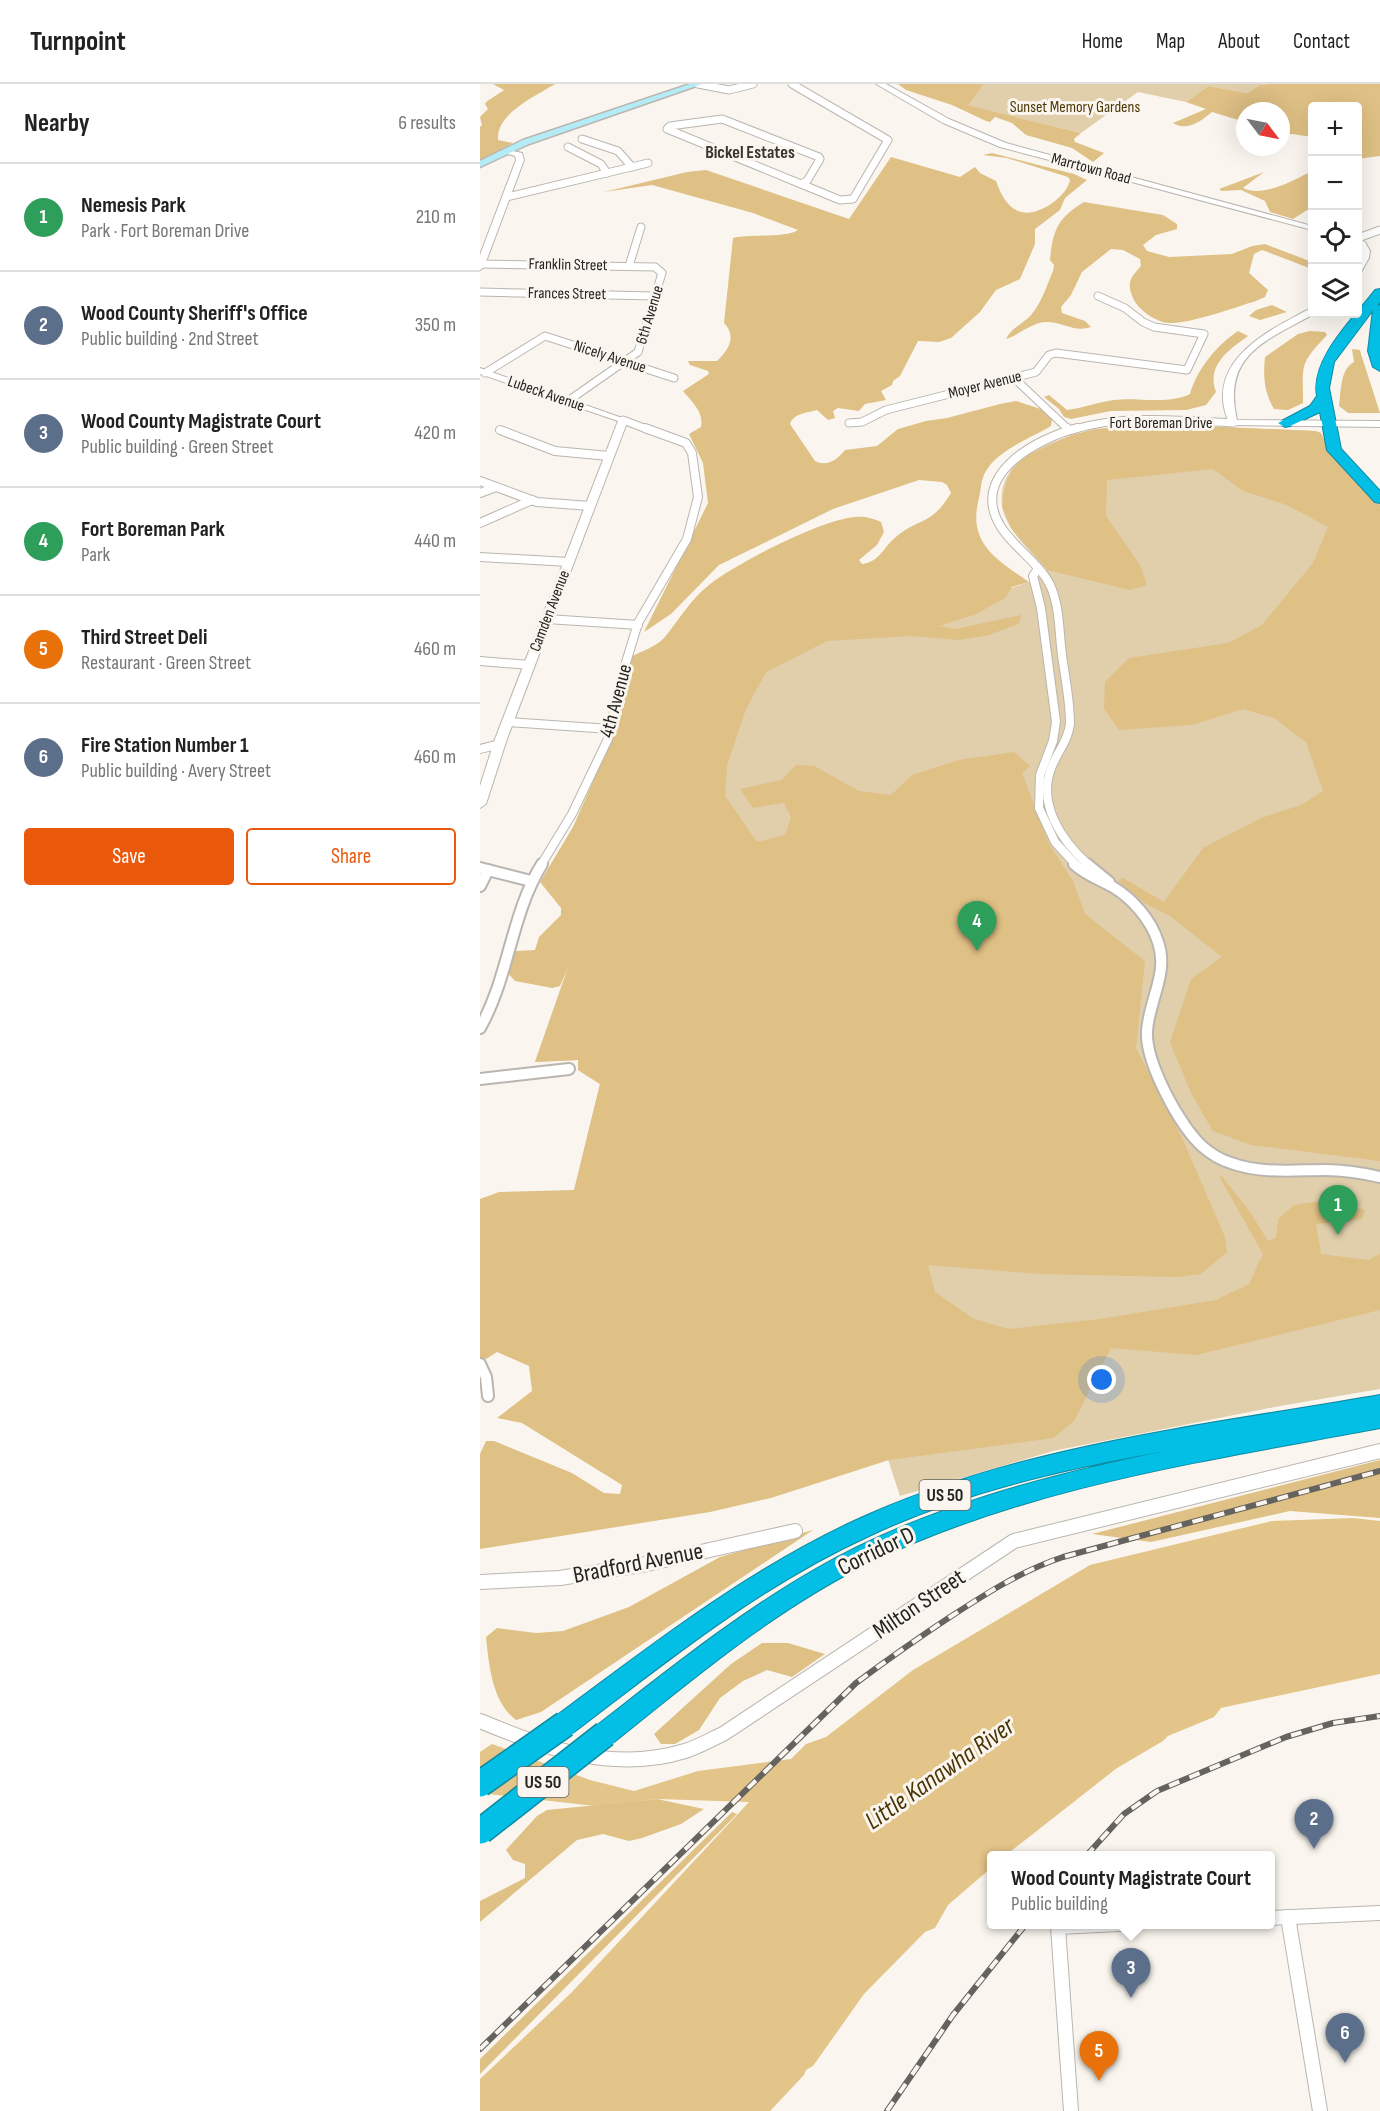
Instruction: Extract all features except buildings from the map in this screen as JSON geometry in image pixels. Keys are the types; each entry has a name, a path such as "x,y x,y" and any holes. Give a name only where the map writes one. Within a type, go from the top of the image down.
{"highway":[{"path":"1380,293 1327,362 1322,388 1334,450 1380,499"},
{"path":"1380,309 1375,351 1380,367"},
{"path":"1285,423 1315,409 1324,396"},
{"name":"Corridor D","path":"480,1784 686,1635 776,1575 827,1546 906,1509 972,1486 1045,1466 1380,1404"},
{"name":"Corridor D","path":"480,1831 714,1651 787,1600 855,1559 932,1524 1009,1497 1075,1479 1380,1419"}],"main road":[{"path":"480,164 507,151 698,84"}],"street":[{"path":"698,84 729,90 753,84"},
{"path":"792,84 888,140 853,199 844,201 801,184 667,129 670,126 722,119 819,157 807,181 801,184"},
{"name":"Marrtown Road","path":"880,84 946,121 1004,145 1308,227"},
{"path":"582,139 609,146 622,153 629,158 632,167"},
{"path":"568,147 596,161 608,173"},
{"path":"481,265 520,160 519,155 507,151"},
{"path":"507,197 648,163"},
{"path":"629,266 641,227"},
{"path":"1362,241 1380,230"},
{"path":"1362,247 1366,256 1362,263"},
{"name":"Franklin Street","path":"481,265 655,267"},
{"name":"6th Avenue","path":"568,401 638,352 662,273 655,267"},
{"name":"Frances Street","path":"480,292 654,296"},
{"name":"Moyer Avenue","path":"849,423 862,422 886,410 1015,379 1035,372 1049,354 1187,370 1204,334 1154,327 1143,322 1125,308 1098,296"},
{"path":"1308,313 1252,347 1233,367 1229,378 1228,400 1233,423 1380,424"},
{"name":"Nicely Avenue","path":"483,372 545,336 674,378"},
{"name":"Lubeck Avenue","path":"483,372 611,416"},
{"path":"1015,379 1069,430"},
{"name":"4th Avenue","path":"480,1028 531,881 572,814 608,739 620,682 638,625 687,539 698,497 692,453 686,443 611,416"},
{"name":"Camden Avenue","path":"480,804 508,722 623,420"},
{"name":"Fort Boreman Drive","path":"1074,857 1055,824 1048,800 1049,774 1069,733 1066,688 1053,594 1046,579 999,523 993,508 993,496 1000,477 1017,456 1032,446 1069,430 1122,421 1233,423"},
{"path":"500,430 555,451 609,456"},
{"path":"480,481 532,500 590,506"},
{"path":"480,493 496,487"},
{"path":"480,523 532,500"},
{"path":"481,558 569,562"},
{"name":"Fort Boreman Drive","path":"1037,570 1033,576 1041,608 1056,729 1038,774 1038,800 1052,837 1074,857 1108,881 1109,885 1134,905 1152,926 1160,948 1162,975 1148,1024 1147,1044 1151,1061 1173,1104 1192,1136 1204,1148 1230,1161 1261,1170 1343,1171 1380,1177"},
{"path":"547,619 638,625"},
{"path":"480,661 530,664"},
{"path":"1052,689 1066,688"},
{"path":"508,722 610,729"},
{"path":"480,749 500,744"},
{"path":"480,886 484,869 531,881"},
{"path":"480,1079 569,1069"},
{"path":"480,1364 486,1377 488,1396"},
{"name":"Milton Street","path":"480,1721 535,1744 602,1761 628,1762 654,1759 686,1751 723,1734 1014,1541 1380,1450"},
{"name":"Bradford Avenue","path":"480,1582 560,1578 647,1564 795,1531"},
{"path":"1275,1918 1380,1913"},
{"path":"1288,1917 1320,2111"},
{"path":"1058,1929 1071,2111"}],"green space":[{"name":"Sunset Memory Gardens","path":"984,84 1270,84 1260,85 1247,93 1208,86 1186,102 1138,92 1081,133 967,105"},
{"path":"1152,424 1321,433 1331,456 1380,505 1380,1389 1280,1406 1053,1451 900,1496 879,1432 509,1201 574,1191 600,1084 578,1070 578,1060 535,1062 588,909 713,653 926,617 1029,582 1047,570 1014,532 1004,515 1002,506 1004,483 1015,465 1034,451 1082,433"}],"shaded area":[{"path":"493,84 555,84 510,114 499,130 498,140 513,143 480,161 480,127 482,125 480,117 488,109 486,102 504,90"},
{"path":"898,84 984,84 968,105 1081,133 1074,139 1075,142 1104,153 1093,162 1072,148 1026,135 1012,123 995,117 990,122 986,121 952,105 906,90"},
{"path":"1380,84 1380,156 1362,158 1362,102 1308,102 1308,136 1290,134 1290,102 1236,102 1236,119 1212,112 1189,126 1173,123 1206,109 1186,102 1208,86 1247,93 1260,85"},
{"path":"992,153 1074,174 1087,180 1065,198 1060,210 1035,229 1035,244 1020,279 996,290 980,312 951,338 939,342 918,341 900,376 893,381 892,385 881,391 886,400 865,404 859,411 838,408 833,411 835,418 828,420 817,410 805,413 794,418 790,424 815,461 828,463 839,457 845,450 877,446 898,429 926,421 1016,401 1047,411 1052,419 1051,426 998,457 986,471 976,514 977,527 987,548 1006,566 1029,582 1012,587 1005,598 976,614 939,626 955,629 1022,615 1018,624 989,635 959,640 911,636 827,641 766,672 746,709 727,766 725,796 757,842 785,835 791,817 784,803 753,808 740,789 781,780 796,765 814,766 859,791 891,795 912,775 959,760 1014,752 1030,766 1022,773 1049,844 1073,881 1085,914 1145,961 1136,1048 1183,1140 1225,1237 1227,1252 1201,1274 1177,1277 1041,1274 928,1265 935,1292 974,1319 1009,1329 1100,1319 1216,1300 1249,1284 1263,1254 1220,1178 1221,1175 1250,1212 1268,1241 1276,1238 1278,1219 1294,1205 1329,1200 1365,1210 1362,1219 1316,1224 1321,1254 1368,1260 1380,1254 1380,1310 1196,1355 1111,1348 1074,1421 1053,1438 889,1460 771,1498 710,1512 480,1549 480,1454 486,1441 494,1441 572,1473 604,1493 620,1494 622,1485 522,1423 497,1418 532,1391 529,1366 497,1352 480,1363 480,1199 499,1192 574,1190 600,1084 578,1070 578,1060 535,1062 570,963 560,986 552,988 515,981 505,970 510,956 516,951 535,950 539,937 561,915 561,908 540,882 573,827 609,745 632,656 664,638 690,604 709,585 779,544 840,520 855,517 871,518 881,522 884,532 877,545 859,560 862,564 868,563 878,557 905,530 938,511 951,493 947,485 942,482 919,480 833,509 719,565 671,614 644,632 708,503 703,463 689,434 701,427 701,417 683,391 709,374 708,371 690,365 688,361 717,361 730,343 730,333 724,323 733,238 785,234 798,230 753,213 652,185 604,192 687,172 706,170 849,219 891,157 960,177 975,167 980,173 996,181 1010,206 1025,213 1050,205 1068,187 1070,180 1068,177 1007,158 983,155"},
{"path":"1264,172 1243,188 1260,191 1288,183 1308,173 1308,210 1293,219 1270,212 1265,201 1241,190 1222,191 1219,189"},
{"path":"1084,202 1163,215 1177,224 1177,229 1156,235 1143,245 1147,251 1169,257 1232,254 1252,246 1265,244 1308,260 1308,267 1262,250 1254,254 1249,273 1268,290 1265,297 1200,318 1170,323 1159,321 1148,315 1135,303 1130,284 1132,277 1141,266 1140,259 1123,250 1111,249 1082,272 1071,295 1061,307 1062,313 1085,321 1091,327 1079,329 1045,322 1006,339 1031,315 1044,294 1053,271 1054,265 1050,260 1055,232 1068,213"},
{"path":"1272,305 1287,312 1260,320 1249,316 1256,310"},
{"path":"1238,331 1248,336 1221,359 1214,374 1216,392 1206,405 1186,410 1111,411 1071,419 1064,417 1059,409 1044,397 1049,395 1067,410 1114,400 1162,400 1190,394 1203,367 1215,350"},
{"path":"1310,331 1325,332 1327,335 1304,365 1303,403 1288,410 1274,409 1265,384 1265,357 1298,334"},
{"path":"1352,349 1360,350 1380,413 1348,413 1339,406 1344,375 1349,365 1354,362"},
{"path":"1152,424 1321,433 1331,456 1380,505 1380,1161 1251,1145 1213,1131 1191,1093 1170,1042 1191,979 1222,957 1170,916 1146,904 1118,881 1123,878 1164,902 1203,848 1261,818 1301,805 1323,791 1306,742 1274,718 1243,709 1192,725 1119,730 1104,709 1105,682 1129,658 1228,643 1262,625 1313,563 1328,527 1287,505 1243,491 1213,469 1107,480 1106,516 1140,565 1147,585 1130,590 1047,570 1011,528 1002,506 1005,487 1012,469 1026,456 1071,435 1095,429"},
{"path":"1380,1460 1380,1518 1290,1511 1151,1542 1092,1534"},
{"path":"813,1530 541,1712 516,1720 502,1703 493,1682 486,1637 497,1628 536,1633 563,1631 629,1607 720,1557"},
{"path":"762,1643 788,1643 825,1654 792,1677 767,1670 743,1681 720,1698 699,1730 675,1744 661,1744 654,1734 731,1664"},
{"path":"657,1799 704,1809 681,1824 642,1838 629,1841 603,1834 577,1840 480,1922 480,1901 525,1878 525,1864 513,1860 506,1850 537,1816 547,1810"},
{"path":"732,1812 737,1814 480,2074 480,2059"}],"water":[{"name":"Little Kanawha River","path":"1353,1518 1380,1521 1380,1674 1221,1708 1214,1717 1168,1736 1117,1768 1011,1851 987,1851 987,1871 948,1905 935,1928 925,1932 864,1994 813,2066 806,2070 770,2111 480,2111 480,2079 572,1992 749,1802 657,1799 595,1806 480,1793 480,1752 492,1744 590,1780 634,1791 698,1771 791,1759 806,1744 826,1737 913,1670 1090,1565 1272,1521"}],"railway":[{"path":"480,2049 856,1683 964,1608 1019,1576 1063,1557 1380,1471"},
{"path":"1091,1851 1124,1814 1157,1791 1286,1737 1333,1723 1380,1716"},
{"path":"887,2111 953,2015 1022,1929"}],"place":[{"name":"Fort Boreman Park","path":"977,951"},
{"name":"Nemesis Park","path":"1338,1235"},
{"name":"Wood County Sheriff's Office","path":"1314,1849"},
{"name":"Wood County Magistrate Court","path":"1131,1998"},
{"name":"Fire Station Number 1","path":"1345,2063"},
{"name":"Third Street Deli","path":"1099,2081"}],"district":[{"name":"Bickel Estates","path":"750,152"}]}
